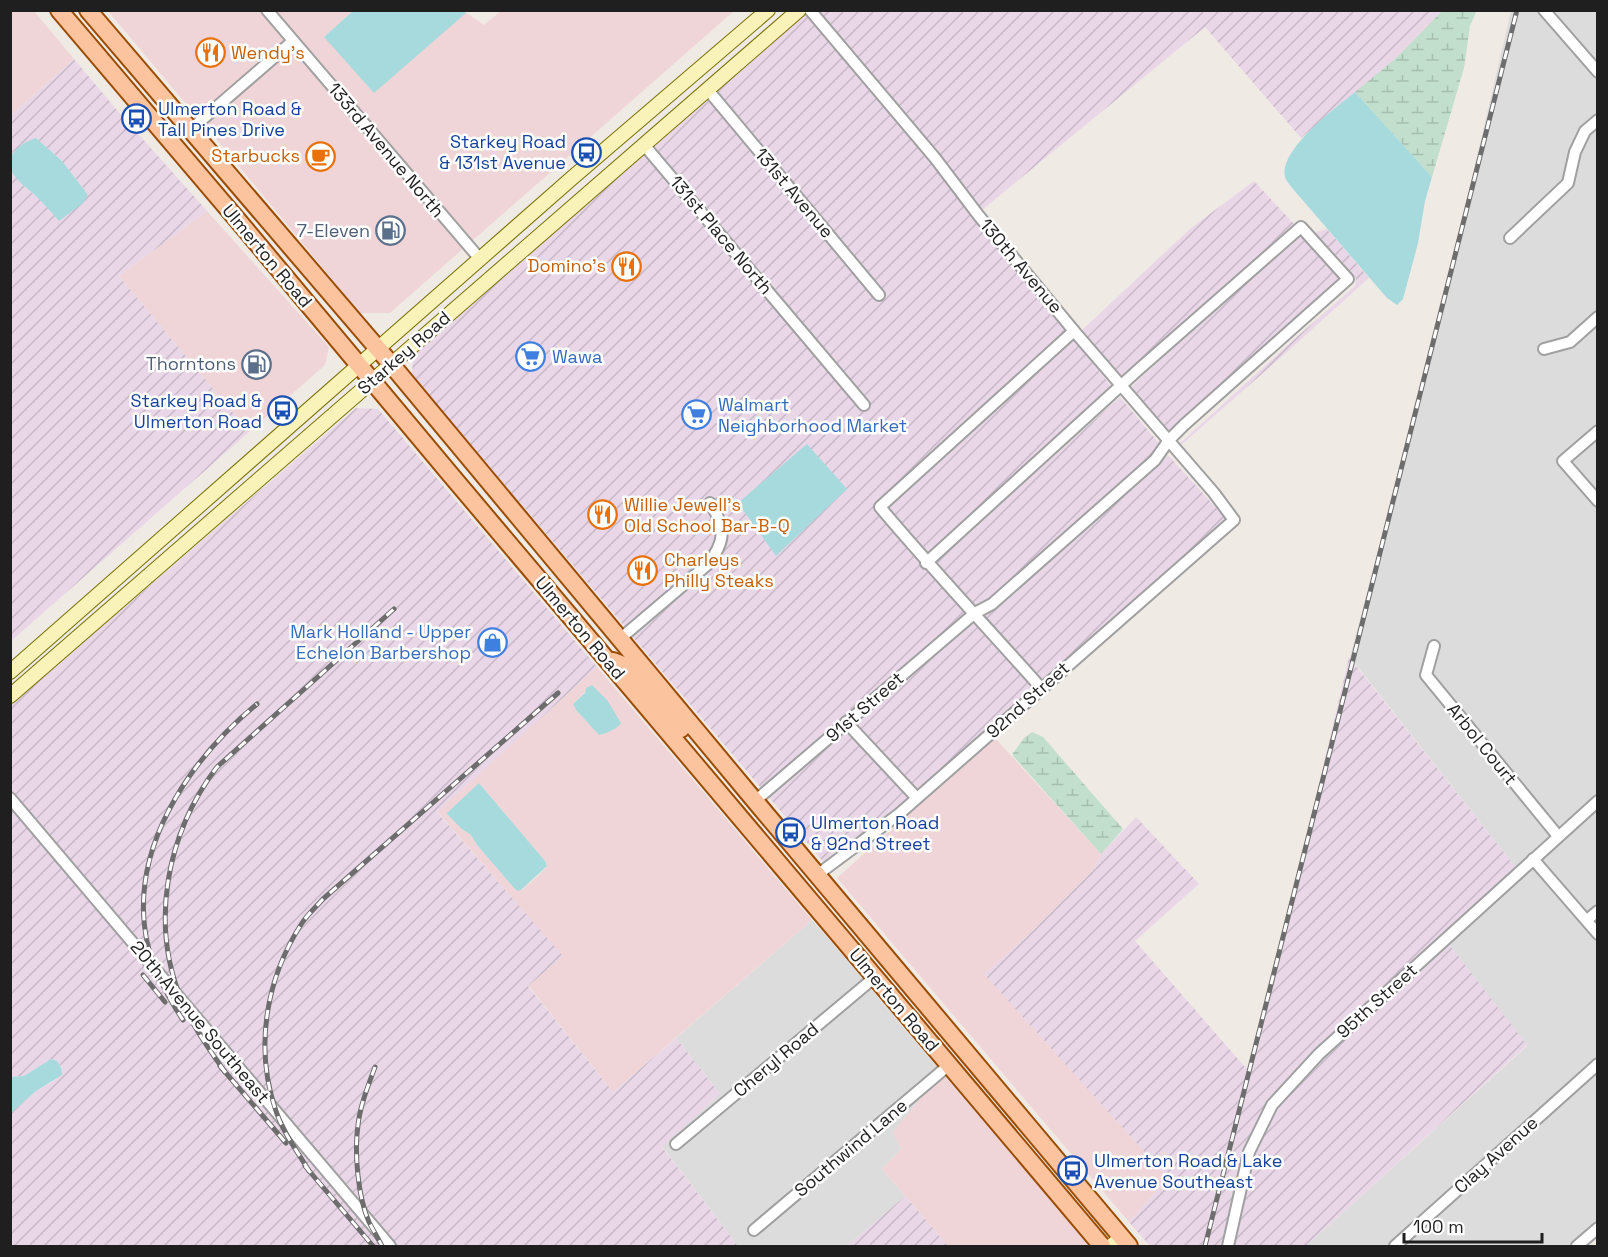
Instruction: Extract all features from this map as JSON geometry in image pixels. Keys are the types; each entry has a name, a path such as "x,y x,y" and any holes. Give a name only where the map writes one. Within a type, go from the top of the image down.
{"main road":[{"name":"Ulmerton Road","path":"58,10 1102,1246"},
{"name":"Ulmerton Road","path":"88,10 378,348 621,638 993,1085 1120,1244"},
{"name":"Starkey Road","path":"10,672 378,348 768,10"},
{"name":"Starkey Road","path":"10,696 799,10"},
{"path":"583,199 591,162"},
{"path":"563,607 576,609 595,628 621,638"},
{"path":"604,657 628,668 683,731 705,741"},
{"path":"715,788 737,795 795,864 809,873 818,875"},
{"path":"875,977 891,982 898,988 980,1084 987,1088 993,1085"}],"street":[{"name":"133rd Avenue North","path":"267,10 480,259"},
{"name":"130th Avenue","path":"810,10 935,158 979,216 1074,331 1169,440 1234,520"},
{"path":"1544,10 1598,72"},
{"path":"190,130 293,41"},
{"name":"131st Avenue","path":"708,90 879,295"},
{"path":"1510,238 1568,183 1575,152 1585,131 1598,120"},
{"name":"131st Place North","path":"645,146 864,405"},
{"name":"91st Street","path":"755,801 975,613 992,604 1147,468 1169,440 1348,279 1301,227 1123,386"},
{"path":"1544,349 1570,342 1598,317"},
{"path":"1041,688 975,613 926,563 880,507 1074,331"},
{"path":"926,563 1123,386"},
{"path":"1598,431 1563,461 1598,501"},
{"path":"621,638 714,556 722,538 722,527 710,503"},
{"name":"92nd Street","path":"818,875 899,814 1234,520"},
{"name":"Arbol Court","path":"1434,646 1426,675 1558,836"},
{"path":"846,722 916,797"},
{"name":"20th Avenue Southeast","path":"10,798 390,1246"},
{"name":"95th Street","path":"1228,1246 1249,1152 1272,1105 1319,1054 1598,801"},
{"path":"1533,859 1598,934"},
{"path":"1587,920 1598,910"},
{"name":"Cheryl Road","path":"676,1144 875,977"},
{"name":"Clay Avenue","path":"1395,1246 1598,1064"},
{"name":"Southwind Lane","path":"754,1230 949,1065"},
{"path":"1577,1246 1598,1227"}],"shaded area":[{"path":"11,10 34,11 74,59 11,115"},
{"path":"108,11 260,11 286,41 197,117"},
{"path":"274,11 353,11 324,37 465,12 484,25 501,11 734,11 472,241"},
{"path":"817,11 1442,11 1395,59 1301,138 1205,27 982,210 939,154"},
{"path":"1511,11 1537,11 1597,80 1597,114 1582,127 1563,181 1503,238 1510,245 1571,187 1580,153 1589,133 1597,126 1597,311 1568,337 1538,345 1540,355 1571,347 1597,323 1597,425 1556,461 1597,509 1597,795 1559,829 1432,674 1440,642 1431,640 1421,675 1551,836 1516,868 1350,657 1437,327"},
{"path":"1551,11 1597,11 1597,64"},
{"path":"804,12 931,161 1067,331 877,504 876,511 919,563 967,613 762,789 632,636 719,558 727,539 727,526 723,512 712,496 703,502 714,518 717,528 717,538 710,554 626,628 412,375 413,354 644,153 863,412 871,406 653,146 707,98 877,302 885,296 715,91"},
{"path":"292,48 464,248 390,313 360,313 204,124"},
{"path":"74,59 207,211 119,276 249,432 11,641 10,169 35,195 88,195 62,161 36,138 13,152 11,156 11,115"},
{"path":"1254,181 1296,226 1234,277 1122,383 1081,331 1191,228"},
{"path":"207,211 329,347 325,365 249,432 119,276"},
{"path":"1327,229 1369,278 1179,447 1176,447 1355,286 1356,279 1315,232"},
{"path":"1302,233 1345,282 1170,440 1128,390 1240,284"},
{"path":"1073,338 1114,390 927,556 887,507"},
{"path":"1120,397 1162,447 990,600 976,607 934,563"},
{"path":"356,408 378,409 597,667 437,812 563,956 528,986 613,1092 676,1038 720,1094 662,1147 738,1246 397,1246 11,790 10,706"},
{"path":"1597,437 1597,493 1570,461"},
{"path":"1168,455 1227,520 1042,681 983,614 996,608"},
{"path":"974,620 1034,688 917,790 853,722"},
{"path":"1349,657 1516,868 1316,1051 1244,1152 1223,1246 1150,1246 1129,1222 1168,1178 984,974 1029,934 1092,871 1101,854 1136,817 1199,884 1135,941 1251,1074"},
{"path":"597,667 812,920 613,1092 528,985 562,956 437,811","holes":["592,685 606,733 599,735 573,704","479,783 545,861 547,866 522,890 515,889 471,835 462,829"]},
{"path":"845,729 909,797 895,811 825,864 768,796"},
{"path":"994,737 1101,854 1092,871 985,974 1168,1178 1129,1222 837,878"},
{"path":"10,806 383,1246 11,1246 11,1113 36,1091 61,1075 62,1069 59,1063 51,1059 24,1076 11,1077"},
{"path":"1597,808 1597,904 1587,913 1540,859"},
{"path":"1532,866 1597,942 1597,1058 1388,1246 1306,1246 1527,1046 1448,943"},
{"path":"812,920 864,980 670,1143 675,1150 870,988 938,1068 747,1230 753,1237 929,1088 901,1149 882,1169 905,1196 847,1246 738,1246 662,1146 720,1094 676,1038"},
{"path":"1448,943 1527,1045 1306,1246 1233,1246 1254,1154 1276,1108 1323,1057"},
{"path":"1597,1070 1597,1221 1570,1246 1402,1246"},
{"path":"944,1075 1090,1246 948,1246 882,1169 901,1149 893,1132 929,1088"},
{"path":"904,1197 948,1246 847,1246"}],"green space":[{"path":"1442,11 1476,12 1470,26 1464,68 1432,177 1355,92 1395,59"},
{"path":"1032,732 1043,737 1123,829 1101,854 1013,756 1024,738"}],"water":[{"path":"353,11 464,11 466,13 374,93 324,37"},
{"path":"1355,92 1432,177 1403,299 1397,305 1387,298 1285,177 1286,166 1291,154 1300,142 1323,118"},
{"path":"36,138 62,161 88,195 83,203 59,221 17,179 10,166 15,150"},
{"path":"807,444 847,489 776,556 738,503"},
{"path":"592,685 607,700 621,723 612,730 599,735 573,704 585,693 586,688"},
{"path":"479,783 547,866 521,890 515,889 471,835 447,813"},
{"path":"51,1059 60,1064 62,1075 36,1091 11,1113 11,1077 24,1076"}],"railway":[{"path":"1205,1246 1517,10"},
{"path":"225,1072 186,1011 172,971 165,910 168,880 175,849 186,820 217,767 394,609"},
{"path":"309,1171 279,1119 269,1087 266,1063 267,1014 272,990 290,944 304,920 323,899 558,693"},
{"path":"183,1020 162,984 148,946 144,911 146,877 155,843 168,811 186,781 208,753 257,704"},
{"path":"143,975 165,1002"},
{"path":"220,1066 286,1143"},
{"path":"375,1067 359,1118 357,1161 365,1212 382,1246"},
{"path":"305,1166 373,1246"}],"place":[{"name":"Wendy's","path":"210,53"},
{"name":"Ulmerton Road & Tall Pines Drive","path":"137,119"},
{"name":"Starkey Road & 131st Avenue","path":"587,152"},
{"name":"Starbucks","path":"321,156"},
{"name":"7-Eleven","path":"391,231"},
{"name":"Domino's","path":"627,266"},
{"name":"Wawa","path":"531,357"},
{"name":"Thorntons","path":"257,364"},
{"name":"Starkey Road & Ulmerton Road","path":"283,411"},
{"name":"Walmart Neighborhood Market","path":"697,415"},
{"name":"Willie Jewell’s Old School Bar-B-Q","path":"603,515"},
{"name":"Charleys Philly Steaks","path":"643,570"},
{"name":"Mark Holland - Upper Echelon Barbershop","path":"492,642"},
{"name":"Ulmerton Road & 92nd Street","path":"790,833"},
{"name":"Ulmerton Road & Lake Avenue Southeast","path":"1073,1171"}]}
